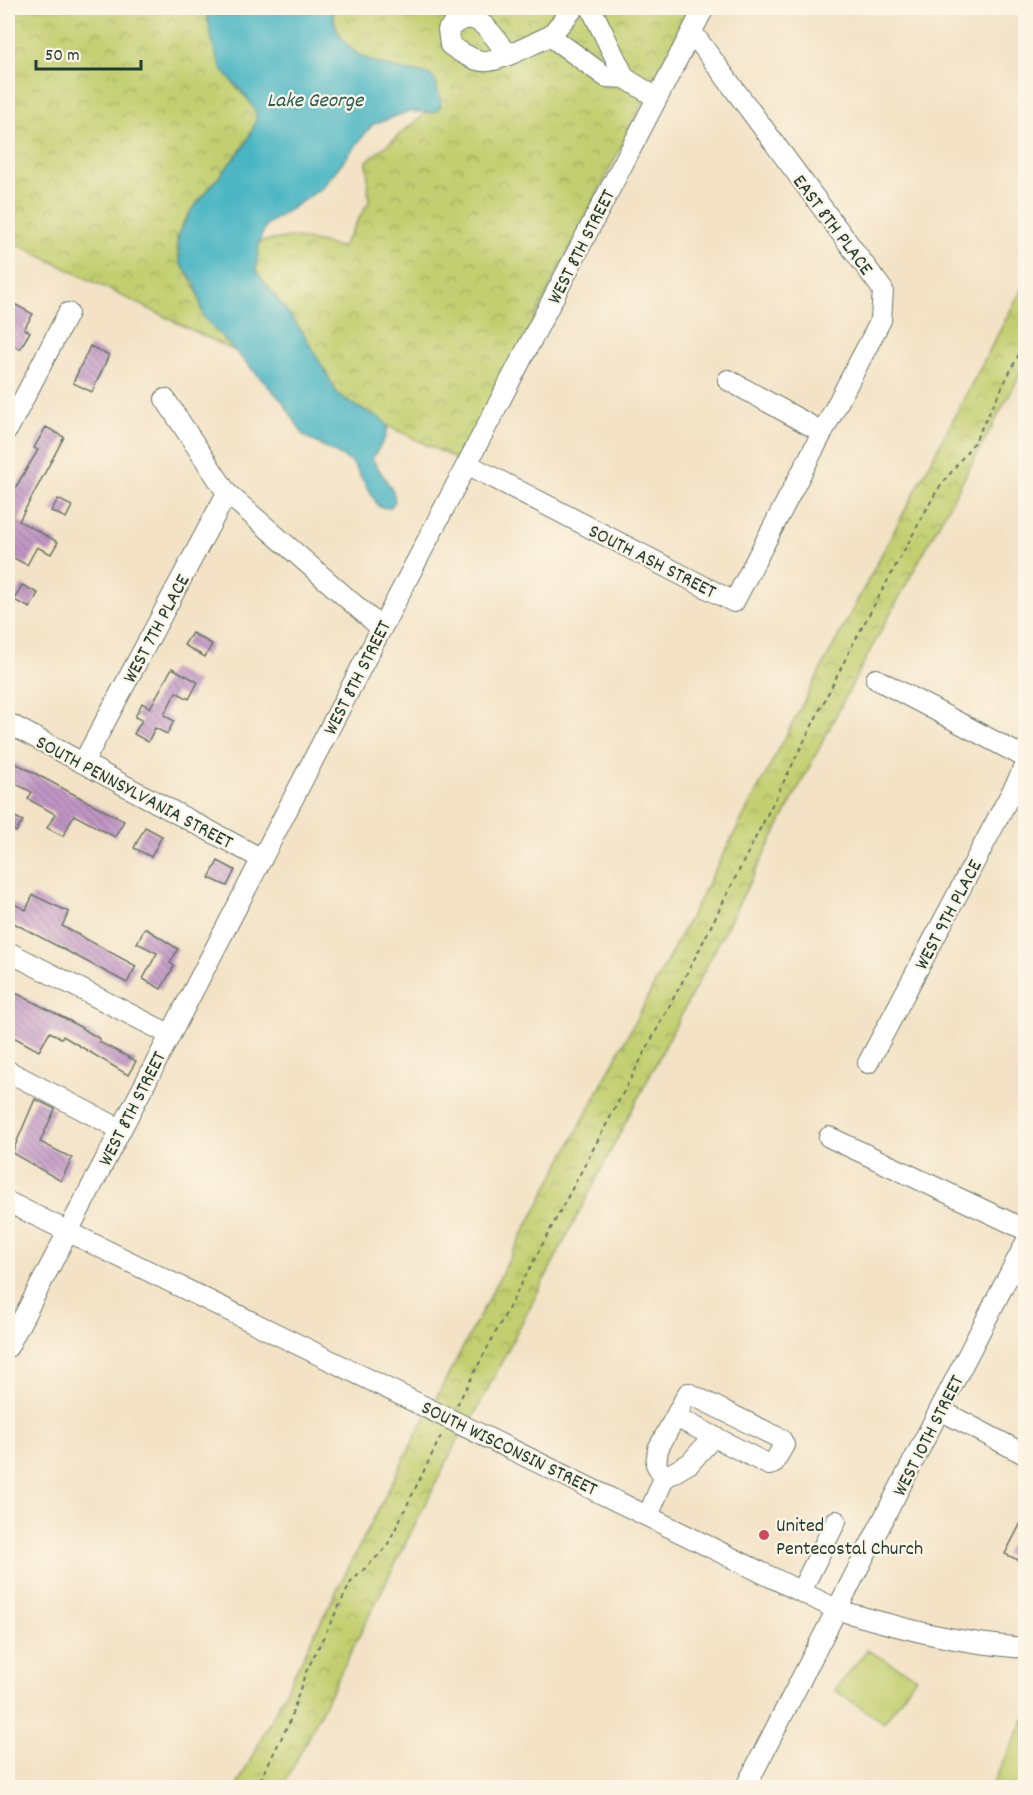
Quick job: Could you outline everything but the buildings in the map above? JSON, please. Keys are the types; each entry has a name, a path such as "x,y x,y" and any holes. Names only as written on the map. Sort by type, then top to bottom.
{"street":[{"path":"507,54 550,36 574,8"},
{"path":"591,8 625,78"},
{"name":"WEST 8TH STREET","path":"8,1347 704,8"},
{"name":"EAST 8TH PLACE","path":"692,32 883,290 881,320 822,432"},
{"path":"550,36 606,77 625,78 657,98"},
{"path":"8,429 68,313"},
{"path":"728,380 822,432"},
{"path":"165,399 227,493 381,628"},
{"name":"SOUTH ASH STREET","path":"467,464 734,602 822,432"},
{"name":"WEST 7TH PLACE","path":"83,763 227,493"},
{"path":"876,679 1026,758"},
{"name":"SOUTH PENNSYLVANIA STREET","path":"8,723 262,859"},
{"name":"WEST 9TH PLACE","path":"868,1064 1026,765"},
{"path":"8,952 169,1034"},
{"path":"8,1071 120,1130"},
{"path":"829,1137 1026,1230"},
{"name":"SOUTH WISCONSIN STREET","path":"8,1202 67,1233 451,1417 838,1610 927,1636 980,1645 1026,1648"},
{"name":"WEST 10TH STREET","path":"750,1786 1026,1242"},
{"path":"663,1478 656,1464 658,1449 688,1393 781,1439 783,1445 773,1464 769,1465 676,1417"},
{"path":"940,1410 1026,1455"},
{"path":"648,1516 663,1478 690,1463 713,1437"},
{"path":"801,1592 836,1521"}],"path":[{"path":"256,1788 290,1723 305,1674 351,1582 386,1548 451,1417 697,954 853,644 936,492 975,441 1026,340"}],"green space":[{"path":"8,8 206,8 212,38 219,57 234,84 255,109 255,125 237,155 184,221 178,235 178,255 196,290 201,311 329,378 303,333 256,271 259,242 292,237 342,247 369,202 367,161 426,113 435,112 430,75 381,64 366,59 354,51 343,40 336,26 332,8 691,8 462,462 8,240"},
{"path":"1025,283 1025,366 858,673 470,1423 432,1406"},
{"path":"427,1414 462,1431 283,1787 236,1788"},
{"path":"867,1650 916,1677 884,1723 835,1690"},
{"path":"1025,1718 1025,1787 991,1787"}],"water":[{"name":"Lake George","path":"206,8 332,8 336,26 343,40 354,51 366,59 381,64 430,75 436,82 441,106 435,112 407,112 372,125 322,188 266,225 259,242 256,271 303,333 338,394 357,407 382,419 388,427 385,438 372,459 393,491 395,501 390,508 379,507 352,462 304,436 283,402 204,318 195,282 180,263 178,236 191,211 245,145 256,121 256,112 247,97 222,70 213,46"}],"place":[{"name":"United Pentecostal Church","path":"764,1535"}]}
